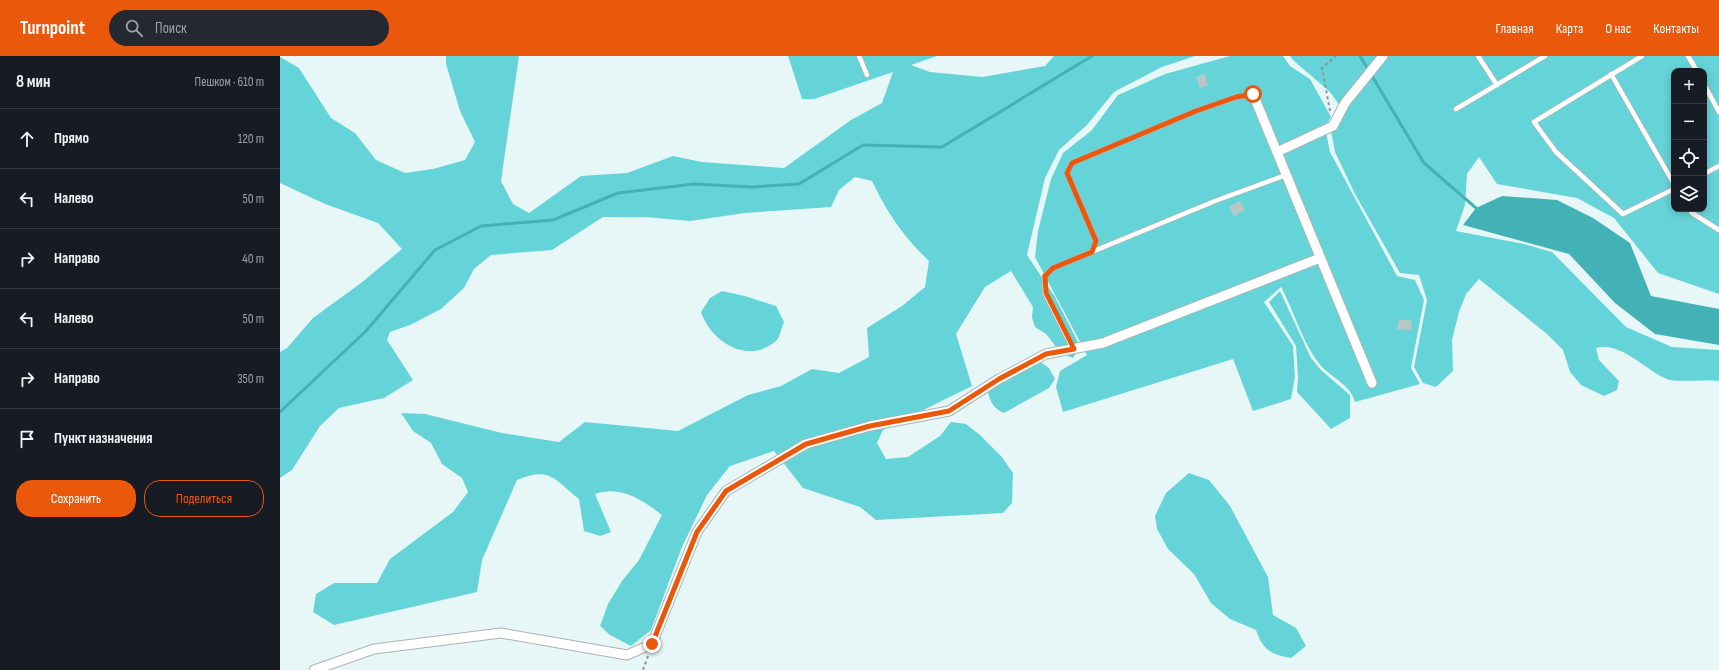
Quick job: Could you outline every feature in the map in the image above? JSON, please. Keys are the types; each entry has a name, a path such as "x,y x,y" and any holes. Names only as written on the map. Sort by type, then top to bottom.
{"street":[{"path":"1277,152 1333,126 1345,103 1382,57"},
{"path":"1253,94 1372,383"},
{"path":"314,670 374,649 501,633 627,655 652,644 697,532 726,491 806,444 870,426 949,411 999,379 1046,354 1104,343 1320,258"}],"lane":[{"path":"860,56 867,75"},
{"path":"1478,56 1497,85"},
{"path":"1456,109 1545,56"},
{"path":"1642,56 1534,122 1556,152 1623,214 1671,190"},
{"path":"1688,56 1695,68"},
{"path":"1611,74 1671,179"},
{"path":"1707,90 1719,112"},
{"path":"1092,252 1096,241 1067,173 1072,163 1196,111 1236,97 1253,94"},
{"path":"1707,172 1719,166"},
{"path":"1074,349 1046,293 1045,276 1053,268 1215,201 1286,175"},
{"path":"1692,212 1719,230"}],"path":[{"path":"1333,126 1322,68 1336,56"}],"shaded area":[{"path":"446,56 519,56 501,181 513,204 529,213 581,176 627,173 673,156 702,162 784,168 851,120 882,103 893,72 814,99 802,99 788,56 937,56 911,65 930,72 982,77 1045,66 1054,56 1195,56 1162,67 1114,92 1087,125 1059,150 1045,178 1027,255 1055,297 1080,346 1073,358 1061,353 1046,334 1035,327 1032,318 1033,307 1011,271 985,287 956,334 972,386 883,430 877,443 886,459 908,457 940,436 951,422 966,424 980,435 1001,456 1013,473 1012,503 1003,513 876,520 860,507 803,488 774,451 730,466 707,495 682,547 651,630 631,646 610,635 600,626 608,604 622,581 639,560 662,515 639,499 622,493 614,491 595,494 611,532 600,536 584,531 579,499 551,477 537,474 517,480 482,560 477,592 334,625 313,612 316,594 334,583 377,583 390,559 453,512 468,492 462,478 442,464 431,443 413,431 401,413 425,414 502,433 559,442 585,422 678,431 748,395 781,386 812,369 839,373 869,357 867,328 902,306 925,287 929,261 911,243 897,224 872,181 855,177 839,190 831,207 745,213 690,221 645,217 603,217 552,250 491,255 474,269 464,288 441,309 410,325 390,332 387,340 413,380 384,398 339,408 320,426 292,470 280,478 280,352 287,348 313,318 361,283 402,249 378,223 325,204 280,183 280,57 299,68 331,118 355,133 376,160 405,173 433,169 465,160 475,142 460,111 446,64"},
{"path":"1230,56 1283,56 1290,66 1310,79 1331,117 1325,127 1330,152 1397,276 1415,280 1424,300 1411,368 1420,384 1355,402 1353,396 1346,387 1322,367 1316,359 1281,287 1264,302 1293,346 1295,377 1291,399 1253,411 1233,359 1063,412 1056,387 1060,371 1087,355 1035,257 1038,231 1051,179 1063,153 1092,130 1118,95 1165,74"},
{"path":"1290,56 1719,56 1719,294 1658,273 1614,218 1577,198 1497,184 1479,157 1467,174 1465,205 1456,231 1524,244 1552,252 1626,327 1672,347 1719,350 1719,381 1684,381 1667,379 1624,352 1605,347 1596,348 1599,360 1619,381 1617,390 1604,396 1581,385 1570,372 1563,350 1547,334 1479,279 1466,294 1459,312 1452,340 1453,371 1436,387 1423,383 1414,367 1427,300 1419,275 1400,273 1355,194 1335,152 1330,126 1343,110 1330,92"},
{"path":"1502,196 1557,200 1593,218 1630,243 1651,296 1719,309 1719,345 1655,334 1615,303 1569,254 1463,225 1476,208"},
{"path":"722,291 745,296 776,306 784,322 777,340 766,347 755,351 743,350 732,347 713,333 701,312 710,298"},
{"path":"1280,291 1311,358 1321,370 1350,395 1350,418 1331,429 1297,392 1298,377 1296,346 1269,302"},
{"path":"1039,361 1049,368 1055,379 1049,388 1004,413 995,408 988,393 993,386"},
{"path":"1189,473 1209,480 1230,506 1268,577 1273,615 1296,628 1306,646 1291,658 1278,655 1268,650 1261,642 1256,630 1230,619 1211,603 1194,574 1168,549 1157,529 1155,516 1166,493"}],"building":[{"path":"1205,74 1208,85 1200,88 1196,77"},
{"path":"1240,201 1245,210 1234,216 1229,207"},
{"path":"1399,319 1412,321 1411,331 1397,329"}],"waterway":[{"path":"280,412 366,331 435,250 481,226 553,220 618,193 694,184 752,187 799,184 863,145 942,147 1092,56"},
{"path":"1360,56 1424,163 1476,208"}],"route":[{"path":"652,644 697,532 726,491 806,444 870,426 949,411 999,379 1046,354 1074,349 1046,293 1045,276 1053,268 1092,252 1096,241 1067,173 1072,163 1196,111 1236,97 1253,94"}]}
